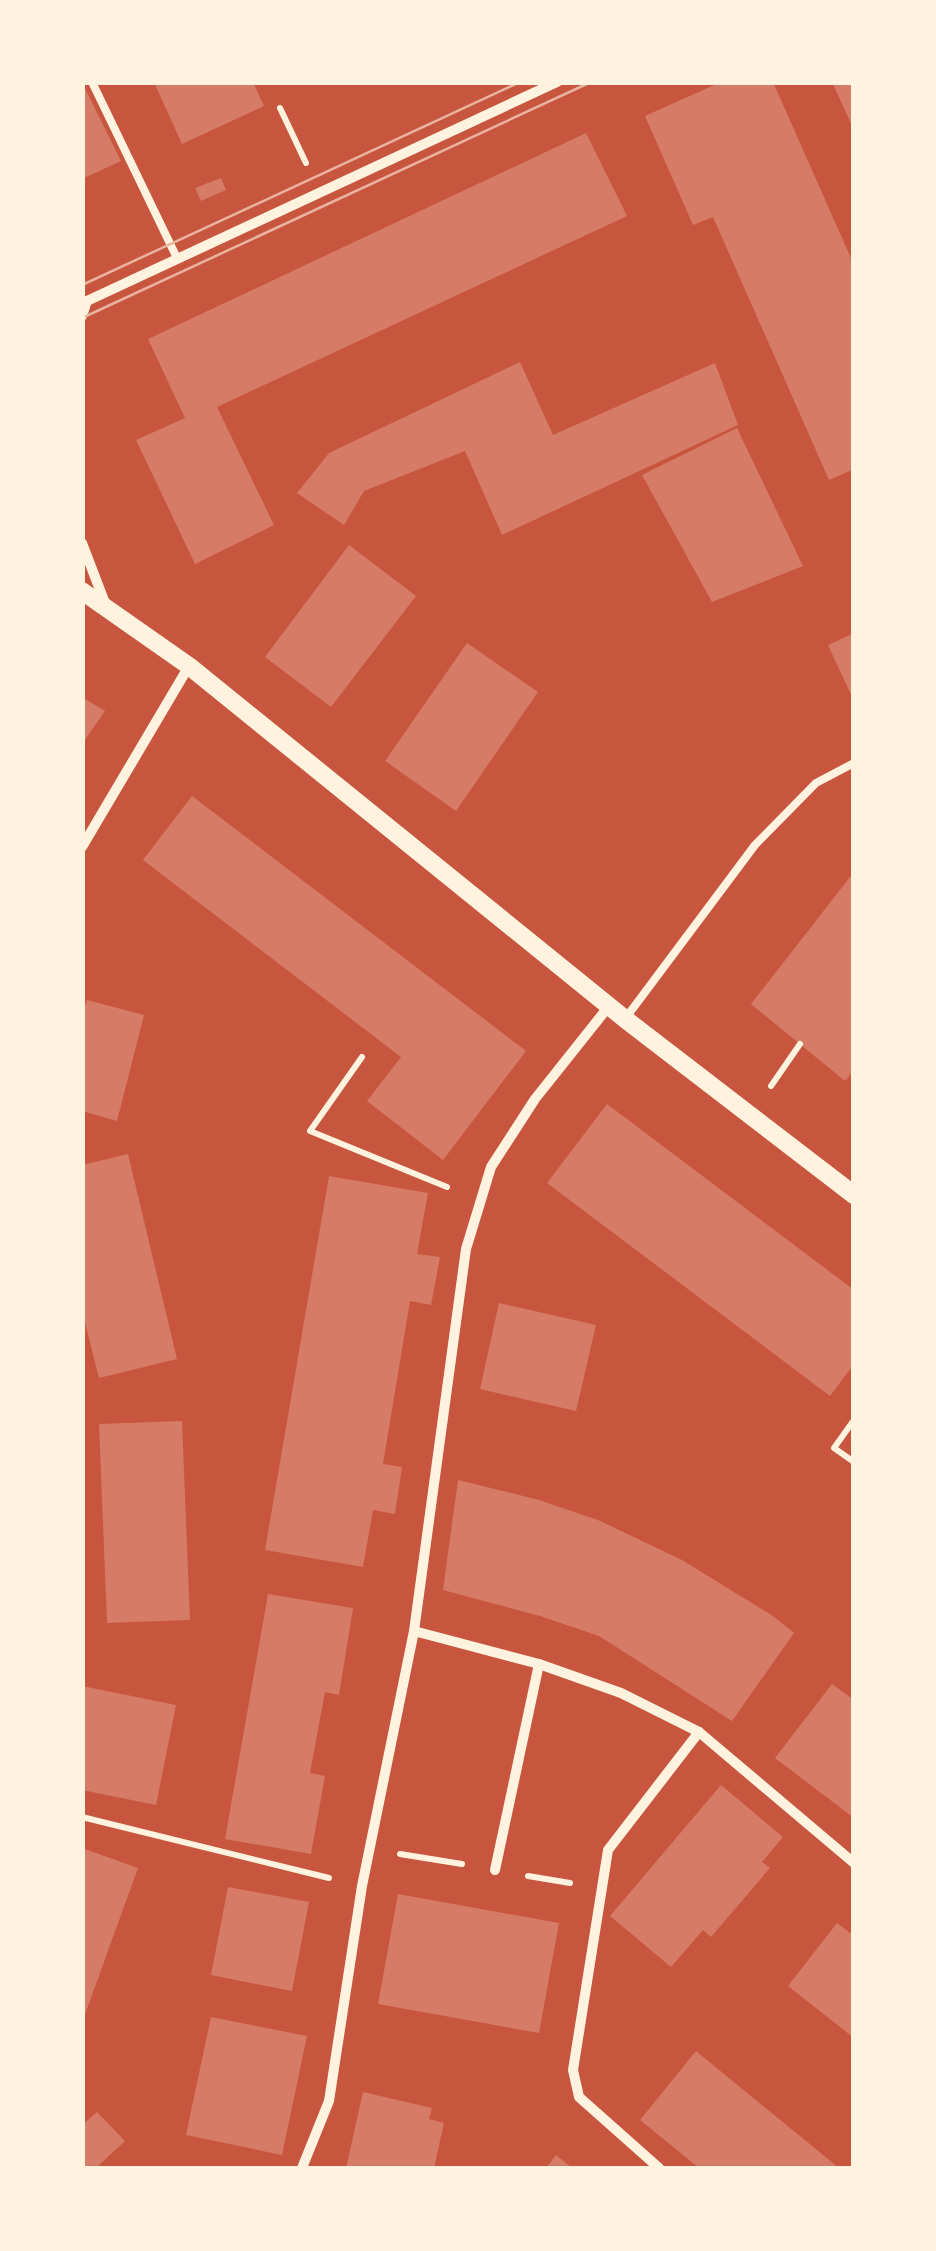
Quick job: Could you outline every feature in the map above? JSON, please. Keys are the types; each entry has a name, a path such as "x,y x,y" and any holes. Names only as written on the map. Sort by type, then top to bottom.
{"street":[{"path":"82,316 84,301 557,82"},
{"path":"82,543 107,608"},
{"path":"82,591 188,666 625,1019 854,1195"},
{"path":"82,846 188,666"},
{"path":"302,2168 330,2102 362,1886 414,1631 466,1249 491,1167 535,1099 609,1006"},
{"path":"414,1631 539,1664 621,1693 699,1732 854,1864"},
{"path":"496,1870 539,1664"},
{"path":"658,2168 579,2097 574,2070 608,1850 699,1732"}],"lane":[{"path":"92,82 177,258"},
{"path":"625,1019 755,845 816,783 854,763"}],"path":[{"path":"280,108 320,191"},
{"path":"766,1092 800,1044"},
{"path":"362,1058 310,1130 481,1200"},
{"path":"854,1420 834,1448 854,1462"},
{"path":"82,1817 362,1886"}],"building":[{"path":"82,82 121,161 82,179"},
{"path":"154,82 253,82 264,106 182,144"},
{"path":"721,82 773,82 854,265 854,469 829,480 713,217 693,225 645,116"},
{"path":"832,82 854,82 854,130"},
{"path":"586,133 627,216 217,407 274,525 195,564 136,440 185,418 148,339"},
{"path":"221,178 226,190 201,201 195,188"},
{"path":"520,362 553,435 715,363 738,425 502,535 465,451 364,491 344,525 297,493 329,453"},
{"path":"737,428 803,566 712,602 642,475"},
{"path":"349,545 416,596 331,707 265,657"},
{"path":"854,633 854,701 828,645"},
{"path":"467,643 538,692 456,811 385,761"},
{"path":"82,697 105,711 82,744"},
{"path":"192,796 526,1051 443,1160 367,1101 401,1057 143,860"},
{"path":"850,877 854,880 854,1070 845,1081 751,1004"},
{"path":"87,1000 144,1015 117,1121 82,1111 82,1016"},
{"path":"607,1104 854,1290 854,1364 830,1396 547,1183"},
{"path":"128,1154 177,1359 99,1378 82,1311 82,1165"},
{"path":"329,1176 428,1193 417,1254 440,1257 431,1305 410,1301 383,1464 402,1467 395,1514 373,1510 363,1567 265,1550"},
{"path":"499,1303 596,1325 576,1411 480,1389"},
{"path":"182,1421 190,1620 107,1623 99,1424"},
{"path":"458,1480 539,1500 598,1520 682,1560 794,1633 732,1721 599,1636 443,1590"},
{"path":"268,1594 353,1608 339,1695 325,1692 310,1773 325,1776 311,1854 225,1839"},
{"path":"832,1684 854,1700 854,1818 775,1758"},
{"path":"82,1686 176,1705 156,1805 82,1790"},
{"path":"721,1785 783,1837 762,1862 770,1868 711,1937 703,1930 671,1967 610,1916"},
{"path":"82,1848 138,1868 83,2020 82,2020"},
{"path":"228,1887 309,1902 292,1991 211,1975"},
{"path":"398,1894 559,1923 539,2033 378,2004"},
{"path":"837,1923 854,1936 854,2038 788,1986"},
{"path":"211,2017 307,2036 282,2155 186,2135"},
{"path":"696,2051 839,2168 699,2168 640,2120"},
{"path":"363,2092 432,2108 429,2119 444,2123 434,2168 346,2168"},
{"path":"97,2112 125,2141 96,2168 82,2168 82,2125"},
{"path":"556,2155 572,2168 546,2168"}],"tram line":[{"path":"82,285 520,82"},
{"path":"82,318 591,82"}]}
